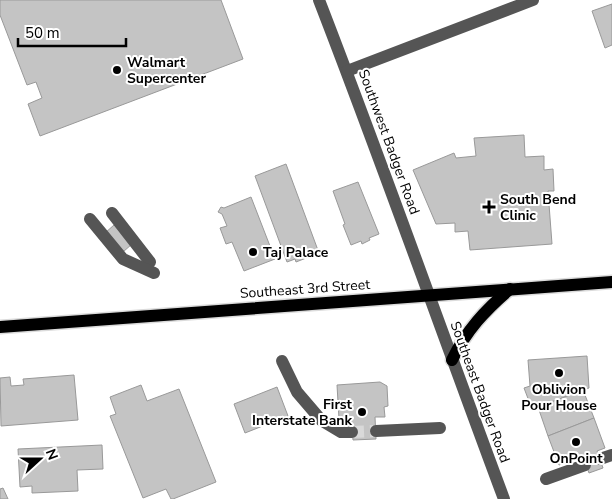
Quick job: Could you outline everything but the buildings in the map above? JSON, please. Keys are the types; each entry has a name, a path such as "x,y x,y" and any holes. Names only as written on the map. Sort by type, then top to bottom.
{"main road":[{"name":"Southeast 3rd Street","path":"0,327 612,282"},
{"path":"452,360 476,322 510,290"}],"street":[{"name":"Southwest Badger Road","path":"319,0 429,295"},
{"path":"346,71 533,0"},
{"path":"90,219 123,260 152,267 112,213"},
{"name":"Southeast Badger Road","path":"429,295 504,499"},
{"path":"282,361 297,392 321,420 341,432 352,432"},
{"path":"376,431 440,428"},
{"path":"546,479 585,465"}],"tunnel":[{"path":"352,432 376,431"}],"place":[{"name":"Walmart Supercenter","path":"117,70"},
{"name":"South Bend Clinic","path":"489,207"},
{"name":"Taj Palace","path":"253,252"},
{"name":"Oblivion Pour House","path":"559,373"},
{"name":"First Interstate Bank","path":"362,412"},
{"name":"OnPoint","path":"576,442"}]}
